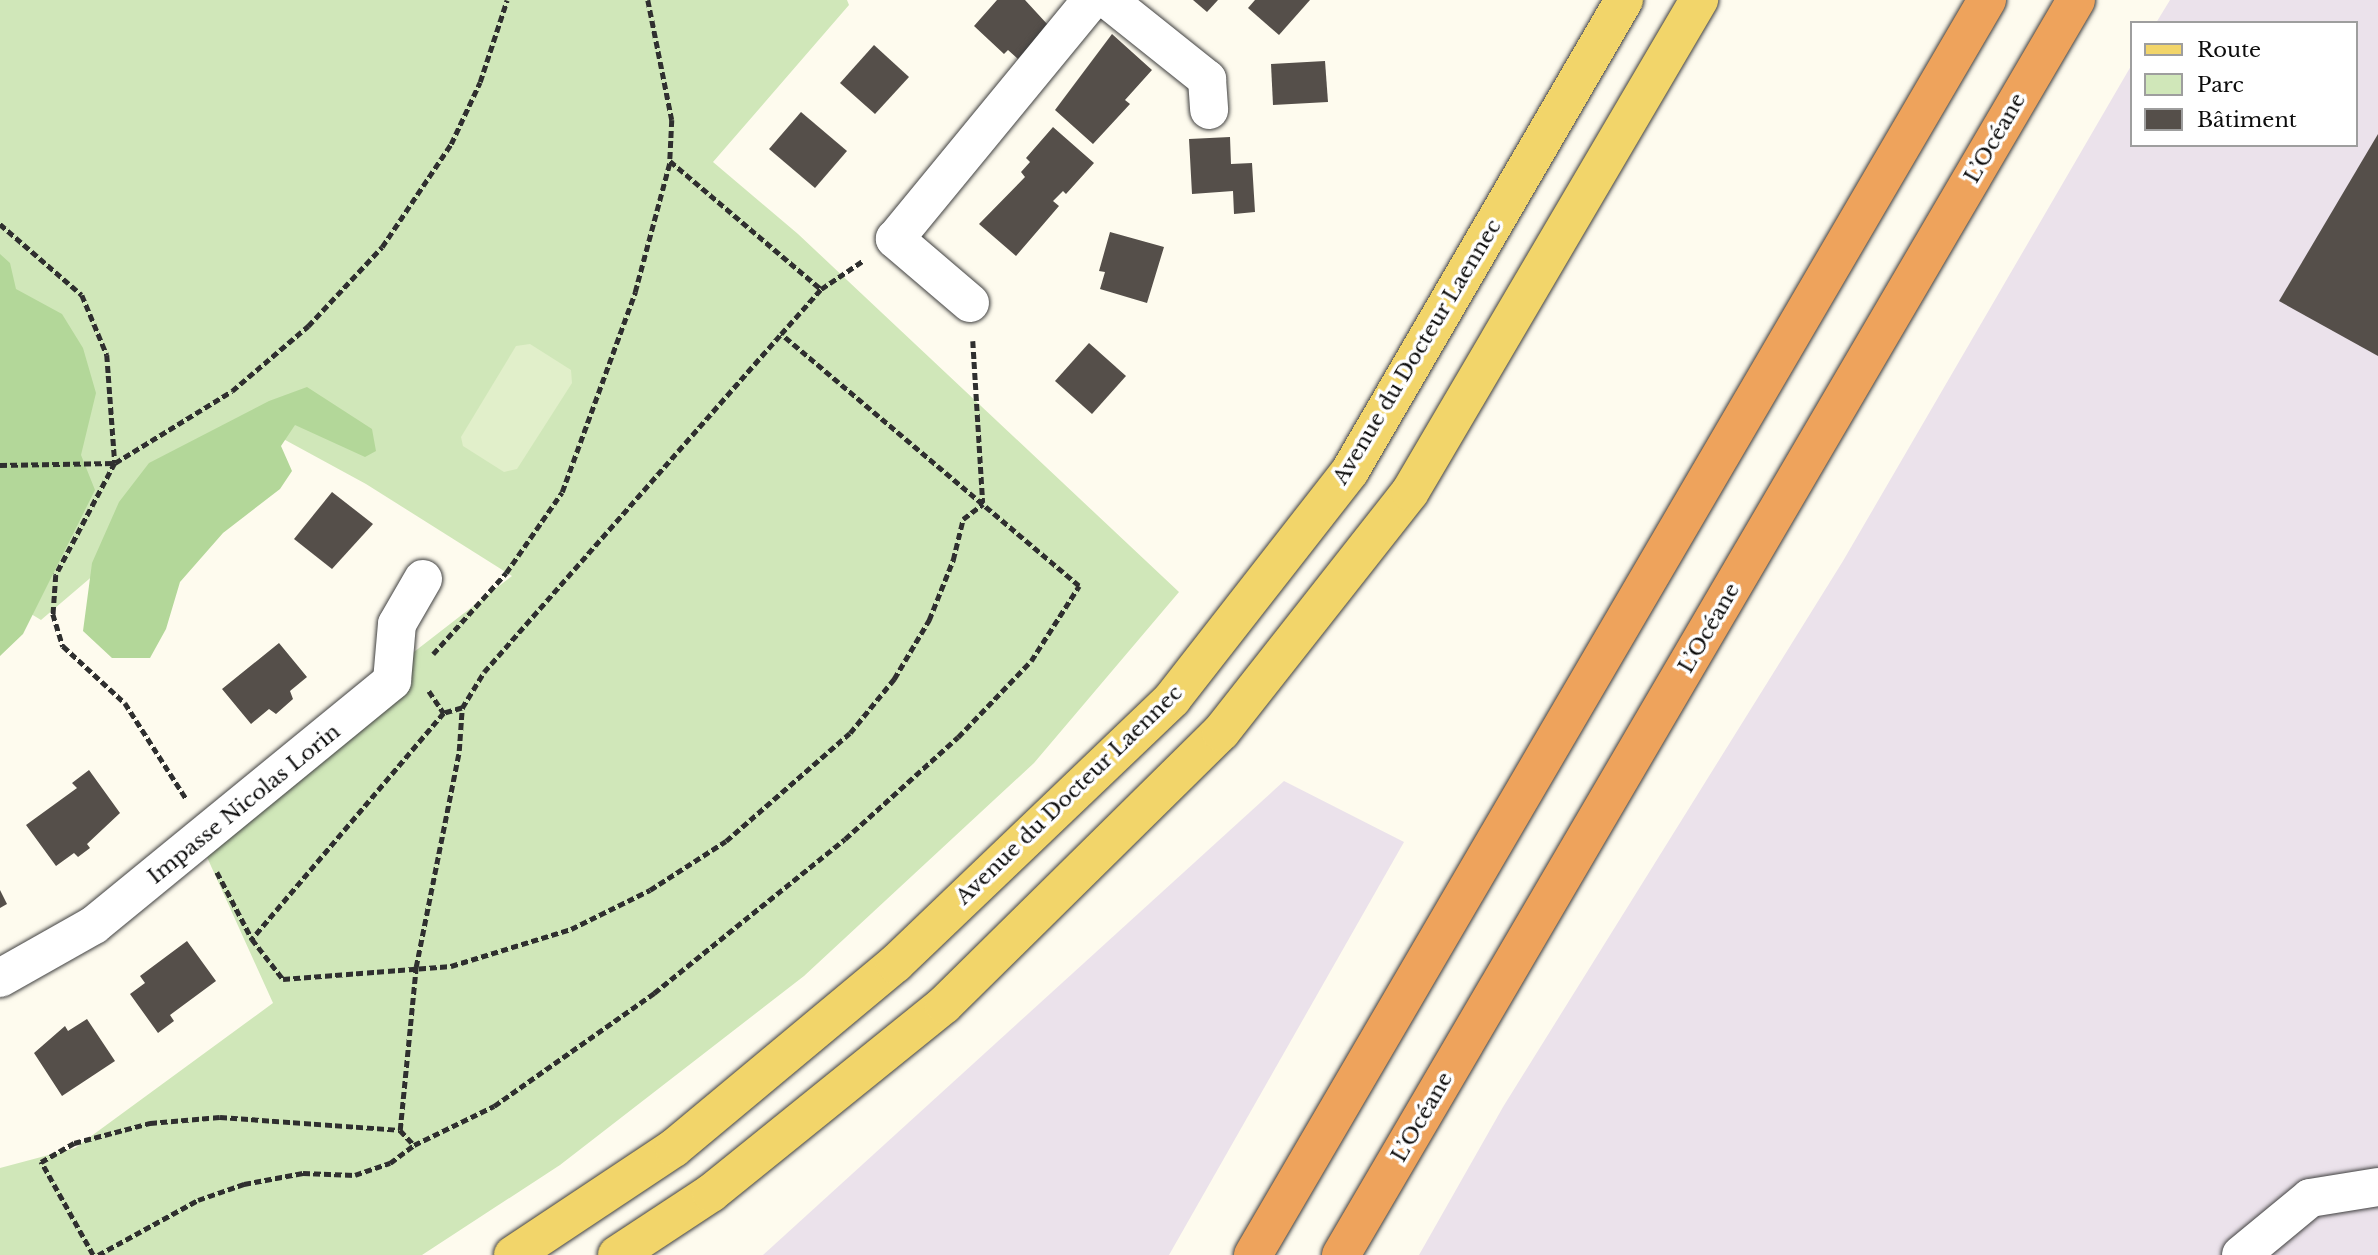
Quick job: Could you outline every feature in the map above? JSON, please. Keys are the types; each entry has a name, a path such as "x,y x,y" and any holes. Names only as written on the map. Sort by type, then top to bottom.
{"highway":[{"path":"1253,1255 1987,0"},
{"name":"L’Océane","path":"1341,1255 2076,0"}],"main road":[{"name":"Avenue du Docteur Laennec","path":"513,1255 674,1148 895,964 1172,699 1350,471 1624,0"},
{"path":"617,1255 711,1193 944,1005 1222,732 1409,492 1699,0"}],"street":[{"path":"970,303 895,239 1091,0"},
{"path":"1108,0 1207,79 1209,110"},
{"name":"Impasse Nicolas Lorin","path":"0,978 94,925 392,681 397,624 423,579"},
{"path":"2241,1255 2310,1198 2378,1187"}],"path":[{"path":"0,466 115,463 232,391 308,326 383,247 451,144 480,82 506,0"},
{"path":"429,664 454,626 506,573 562,492 635,292 670,160 672,120 648,0"},
{"path":"670,160 821,289"},
{"path":"0,224 82,295 107,355 115,463 55,575"},
{"path":"400,1130 416,967 459,751 462,708 484,672 821,289 895,239"},
{"path":"970,303 983,504"},
{"path":"98,1255 198,1200 244,1184 303,1173 355,1175 390,1163 414,1145 494,1106 654,993 845,839 958,737 1031,661 1079,586 780,334"},
{"path":"416,967 451,966 496,956 571,929 650,890 726,841 850,733 894,679 929,620 953,560 963,519 983,504"},
{"path":"424,683 444,713"},
{"path":"252,939 444,713 462,708"},
{"path":"93,1255 41,1162 74,1143 150,1123 220,1117 400,1130 414,1145"}],"shaded area":[{"path":"2170,0 2378,0 2378,1255 1419,1255 1503,1107 1843,561 2130,68 2130,147 2357,147 2357,21 2157,21"},
{"path":"1284,781 1404,842 1169,1255 763,1255"}],"green space":[{"path":"0,0 847,0 849,5 713,162 798,234 1179,592 1034,763 804,976 560,1165 422,1255 0,1255 0,1168 75,1148 273,1003 192,824 512,576 366,484 265,429 41,620 0,595"},
{"path":"0,254 10,263 16,289 62,314 83,348 96,393 81,455 95,490 23,634 0,656"},
{"path":"530,344 571,370 572,383 517,469 504,472 463,446 461,437 516,346"},
{"path":"307,387 372,429 376,451 365,457 295,425 281,446 292,471 280,489 223,533 180,582 166,629 150,658 112,658 83,631 92,563 119,502 149,463 269,401"}],"building":[{"path":"997,0 1025,0 1048,25 1018,59 1008,50 1004,54 974,26"},
{"path":"1193,0 1218,0 1207,12"},
{"path":"1255,0 1310,0 1279,35 1248,8"},
{"path":"1112,34 1152,70 1125,100 1130,104 1093,144 1055,110"},
{"path":"874,45 909,77 875,114 840,83"},
{"path":"1325,61 1328,102 1273,105 1271,64"},
{"path":"801,112 847,151 815,188 769,149"},
{"path":"1053,127 1094,163 1066,194 1063,191 1053,201 1059,206 1016,256 979,224 1025,177 1021,172 1030,162 1026,158"},
{"path":"2378,134 2378,356 2279,301"},
{"path":"1230,137 1231,164 1252,163 1255,212 1234,214 1233,191 1192,194 1189,139"},
{"path":"1110,232 1164,247 1147,303 1100,289 1105,272 1099,271"},
{"path":"1089,343 1126,376 1092,414 1055,381"},
{"path":"332,492 373,524 332,569 294,539"},
{"path":"279,643 307,677 290,691 293,699 276,714 269,709 251,724 222,689"},
{"path":"89,770 120,813 87,844 90,848 78,857 74,853 56,866 26,825 77,788 72,783"},
{"path":"0,890 7,904 0,908"},
{"path":"187,941 216,981 170,1015 174,1021 158,1033 130,994 145,983 140,976"},
{"path":"87,1019 115,1061 62,1096 34,1053 65,1026 68,1031"}]}
